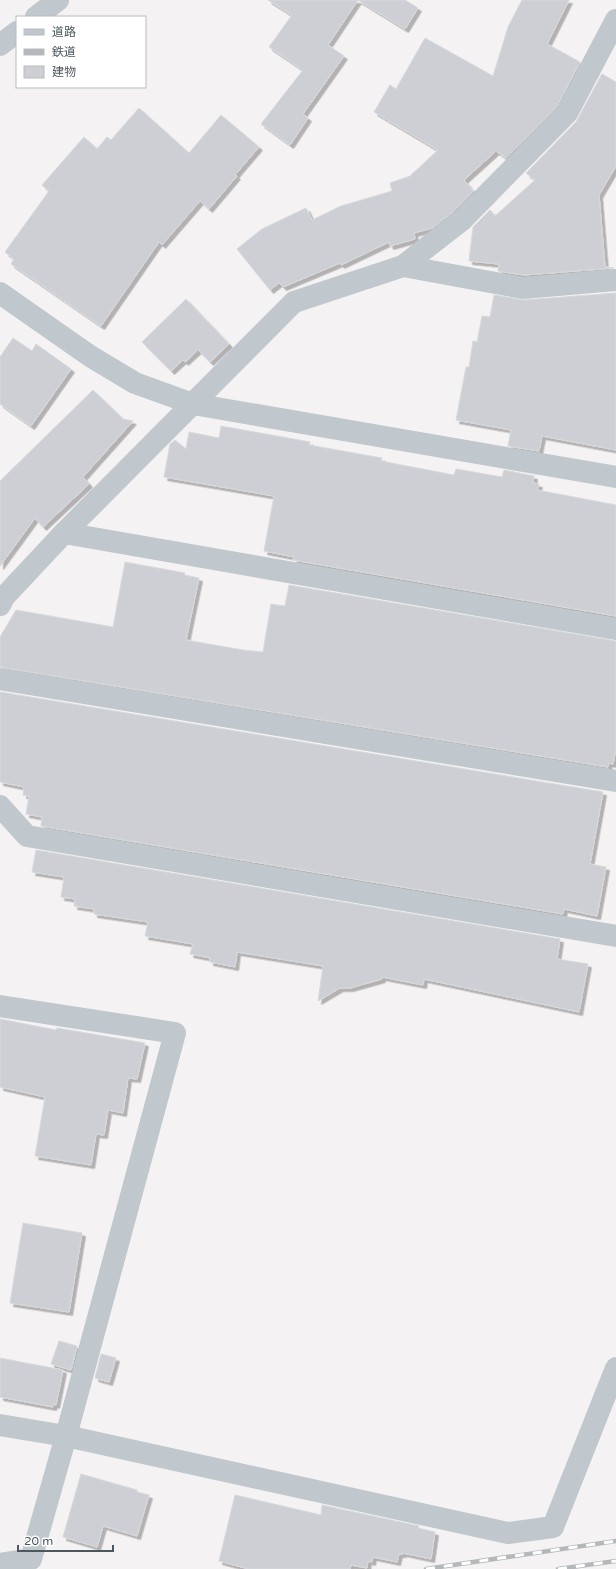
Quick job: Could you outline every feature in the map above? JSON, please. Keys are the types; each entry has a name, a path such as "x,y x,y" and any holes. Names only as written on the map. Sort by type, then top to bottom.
{"street":[{"path":"37,16 58,0"},
{"path":"0,605 4,597 64,533 294,302 404,266 462,220 567,113 616,20"},
{"path":"0,45 16,33"},
{"path":"404,266 523,288 616,280"},
{"path":"0,293 90,356 135,383 193,404 616,477"},
{"path":"64,533 616,630"},
{"path":"0,678 616,781"},
{"path":"0,806 27,836 616,936"},
{"path":"0,1006 175,1033 66,1436 31,1559 0,1564"},
{"path":"0,1425 66,1436 508,1533 553,1527 616,1368"}],"building":[{"path":"268,0 358,0 328,45 344,56 303,114 308,118 290,145 261,124 303,70 269,47 292,15"},
{"path":"358,0 405,0 418,8 405,29"},
{"path":"522,0 569,0 547,44 580,62 557,106 506,158 496,151 464,180 473,191 454,211 432,228 414,233 415,239 390,246 389,242 341,265 340,263 283,287 279,283 270,290 237,249 262,229 306,208 312,220 341,206 392,191 390,183 410,176 438,150 374,112 390,85 396,89 425,38 493,76 508,27"},
{"path":"602,74 616,82 616,166 599,195 605,267 614,268 524,275 498,271 499,264 469,261 473,227 490,210 495,216 535,180 526,173 576,122"},
{"path":"139,108 189,153 221,115 259,147 209,209 200,201 162,245 159,242 101,326 11,264 14,259 5,252 49,191 42,185 84,137 97,149 107,137 111,140"},
{"path":"616,293 616,450 542,436 539,451 508,446 511,430 456,420 466,367 469,367 473,341 477,342 482,316 490,317 494,295 524,300"},
{"path":"186,299 229,344 210,362 198,350 185,362 183,360 171,371 142,342"},
{"path":"13,338 32,351 36,344 71,369 31,426 0,404 0,357"},
{"path":"93,390 123,419 133,421 83,477 89,484 43,527 35,518 0,566 0,481"},
{"path":"221,426 310,442 309,445 382,458 381,461 454,475 456,469 502,477 504,470 534,476 533,483 539,484 537,490 616,505 616,616 293,560 294,557 264,551 274,496 164,477 170,444 175,440 186,449 189,432 219,438"},
{"path":"125,562 185,573 184,575 199,578 186,640 243,650 263,652 271,604 285,606 289,585 616,641 616,748 613,764 609,763 608,767 0,667 0,637 16,610 113,627"},
{"path":"0,692 603,792 590,864 606,867 597,916 564,909 563,914 41,826 42,817 26,814 29,796 23,795 24,787 0,782"},
{"path":"36,850 560,939 557,959 588,964 579,1012 424,979 423,985 382,977 382,979 350,988 340,988 318,1001 323,966 237,952 235,967 210,962 210,958 190,954 193,944 145,936 148,922 94,914 94,909 74,906 75,899 61,897 64,877 32,872"},
{"path":"0,1019 56,1030 57,1028 145,1043 137,1079 128,1078 123,1113 108,1110 104,1135 96,1134 91,1165 35,1156 45,1097 0,1087"},
{"path":"23,1223 82,1233 69,1312 10,1303"},
{"path":"59,1341 77,1346 71,1370 51,1364"},
{"path":"101,1354 116,1358 109,1382 95,1378"},
{"path":"0,1358 63,1370 56,1405 54,1404 53,1407 0,1397"},
{"path":"81,1474 137,1490 137,1492 149,1495 137,1536 103,1526 97,1547 63,1537"},
{"path":"235,1495 321,1515 322,1505 419,1526 418,1528 435,1532 431,1559 403,1553 399,1554 397,1562 373,1557 372,1562 368,1561 367,1568 351,1565 350,1569 249,1569 219,1561"}],"railway":[{"path":"426,1569 616,1541"},
{"path":"558,1569 616,1561"}]}
